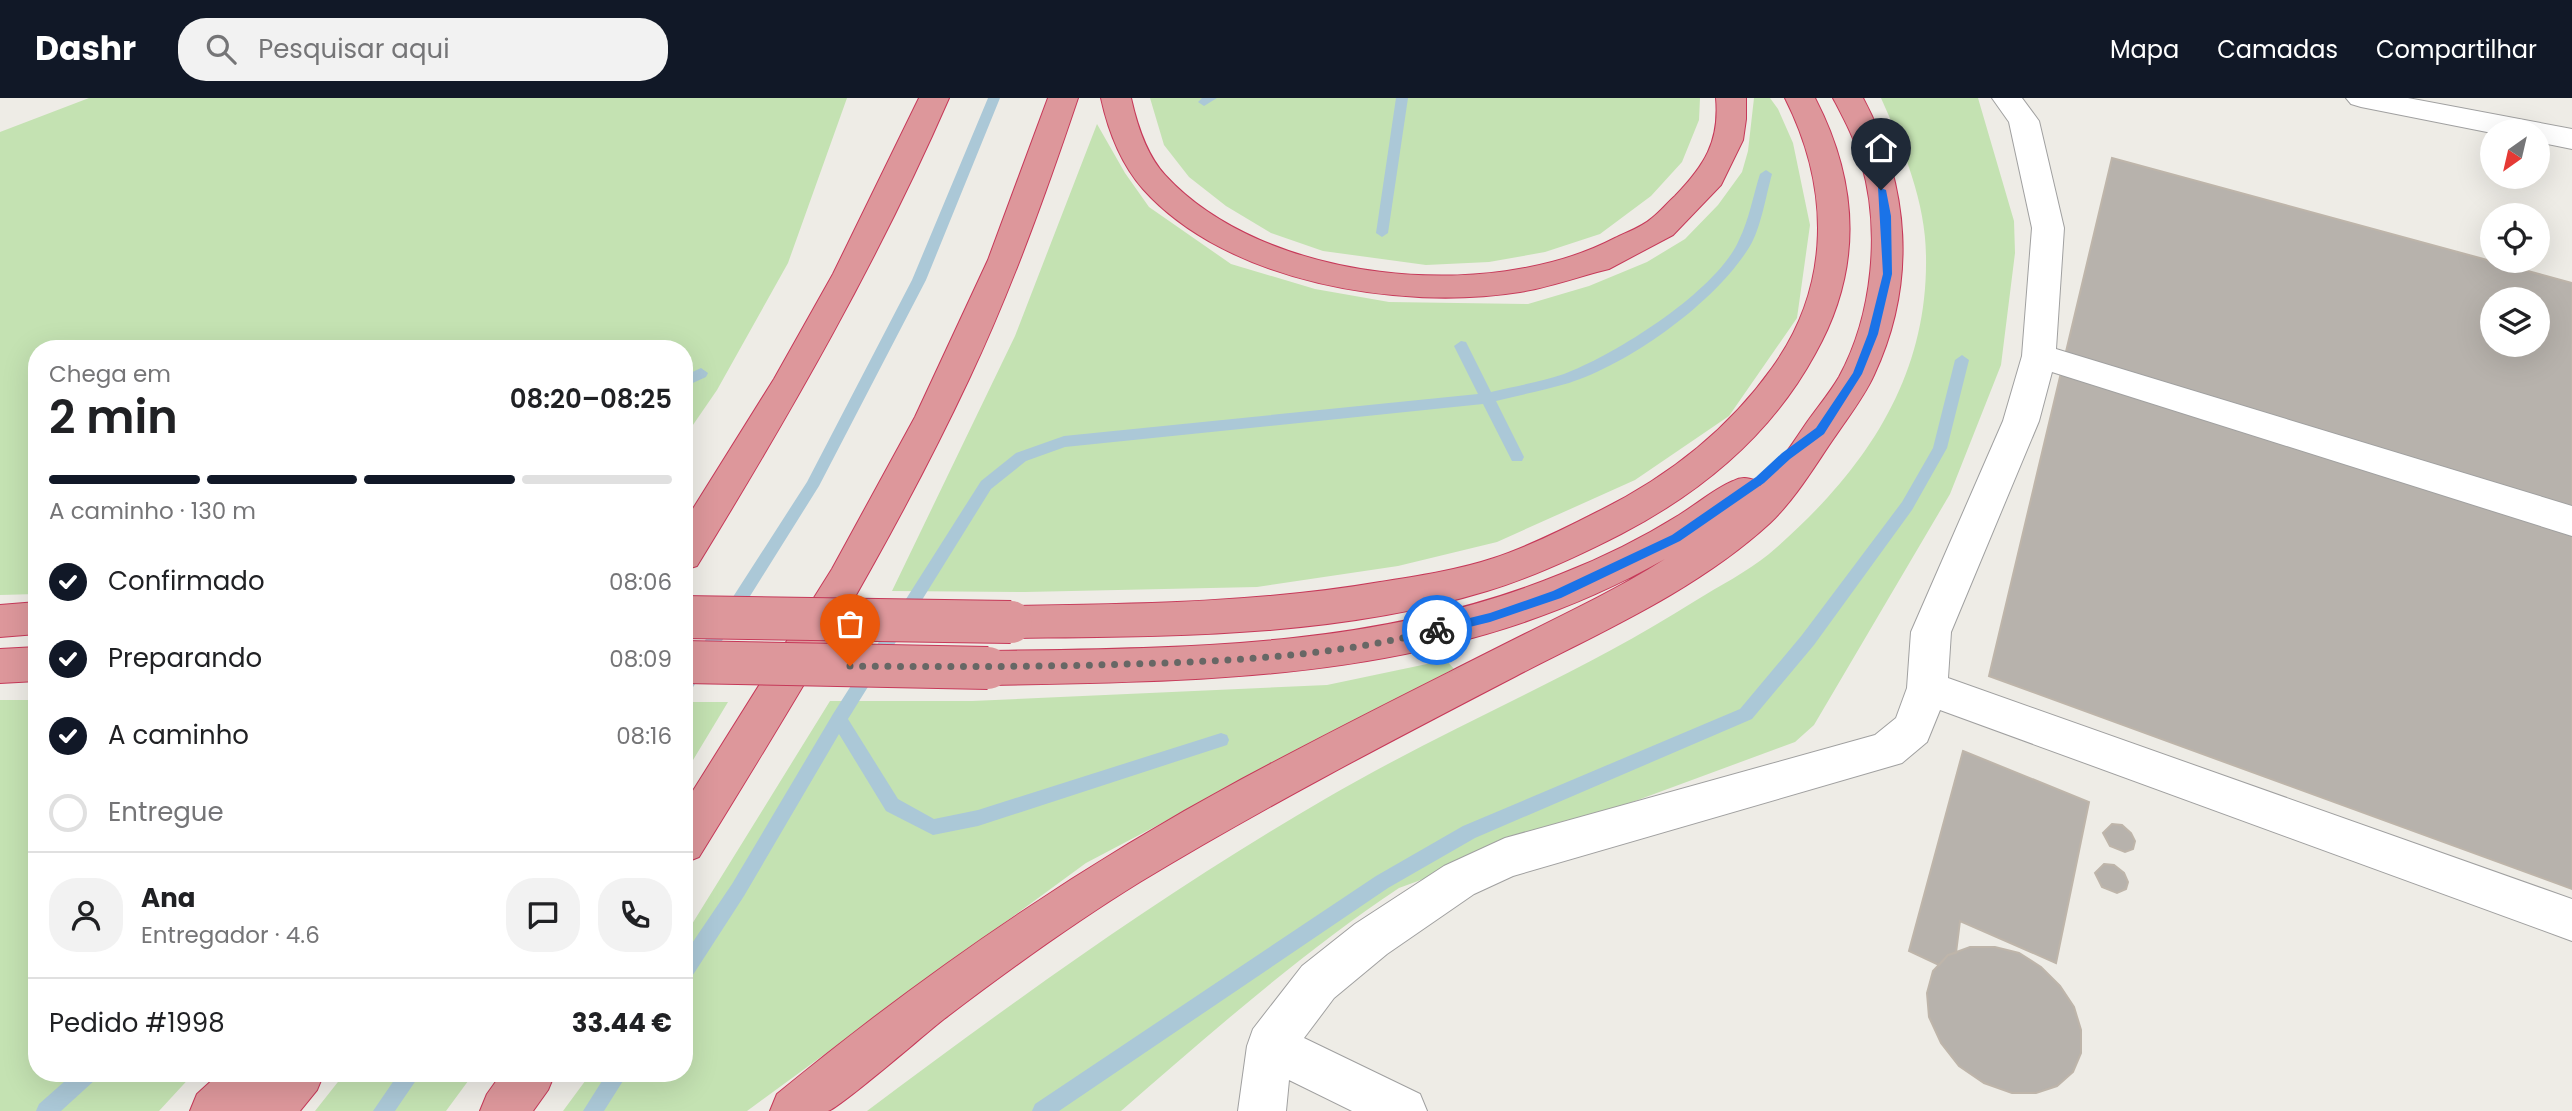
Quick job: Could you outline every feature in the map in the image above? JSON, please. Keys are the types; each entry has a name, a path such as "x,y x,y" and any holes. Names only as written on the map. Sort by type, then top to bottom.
{"highway":[{"path":"693,540 803,363 860,258 934,98"},
{"path":"693,827 854,563 933,417 992,289 1037,177 1063,98"},
{"path":"1116,98 1130,145 1149,175 1176,203 1221,235 1274,258 1337,277 1407,286 1446,287 1490,285 1556,274 1629,247 1660,229 1685,209 1716,169 1731,126 1731,98"},
{"path":"693,617 1011,622 1194,619 1351,604 1436,588 1499,572 1560,547 1623,517 1684,481 1733,440 1769,400 1800,354 1823,308 1834,254 1834,207 1824,155 1800,98"},
{"path":"794,1111 932,999 1041,922 1167,843 1271,784 1651,586 1751,518 1777,493 1800,465 1857,374 1873,334 1888,274 1886,216 1877,163 1855,110 1847,98"},
{"path":"693,663 988,668 1264,659 1413,636 1490,617 1557,595 1676,538 1760,480 1786,456 1820,431"},
{"path":"0,621 28,619"},
{"path":"0,666 28,664"},
{"path":"214,1111 245,1082"},
{"path":"270,1111 293,1082"},
{"path":"504,1111 525,1082"}],"lane":[{"path":"1262,1111 1270,1046 1318,982 1371,939 1459,880 1505,859 1886,750 1913,729 1927,688 1931,632 2021,421 2039,356 2048,228 2041,186 2024,121 2007,98"},
{"path":"2361,98 2480,121"},
{"path":"2550,135 2572,139"},
{"path":"2039,356 2572,521"},
{"path":"1927,688 2572,920"},
{"path":"1270,1046 1403,1111"}],"green space":[{"path":"89,98 847,98 788,263 717,390 693,425 693,340 28,340 28,594 0,595 0,132"},
{"path":"1150,98 1700,98 1699,120 1682,162 1651,196 1600,234 1545,252 1489,262 1426,265 1323,251 1271,233 1226,206 1189,177 1164,145"},
{"path":"1754,98 1770,98 1778,109 1793,143 1810,225 1797,318 1729,416 1635,480 1497,542 1398,566 1257,587 1025,592 892,591 1015,336 1097,124 1125,173 1149,207 1231,264 1315,289 1389,302 1528,304 1589,286 1647,262 1685,239 1718,205 1742,172 1748,151"},
{"path":"1881,98 1978,98 2014,221 2015,253 2001,365 1950,494 1814,725 1795,742 1399,888 1291,967 1121,1111 867,1111 1035,988 1207,871 1371,773 1650,628 1752,567 1802,524 1833,492 1883,423 1901,385 1915,345 1924,302 1925,237 1918,196"},
{"path":"1446,660 1454,669 1086,863 747,1111 563,1111 584,1082 693,1082 693,922 830,701 972,701 1327,685"},
{"path":"0,700 28,700 28,1082 186,1082 159,1111 0,1111"},
{"path":"693,702 728,702 693,760"},
{"path":"338,1082 467,1082 446,1111 315,1111"}],"building":[{"path":"2112,158 2480,258 2480,273 2535,273 2572,283 2572,889 1989,676"},
{"path":"1963,751 2089,802 2056,963 1960,921 1956,953 1948,955 1939,965 1909,951"},
{"path":"2112,824 2122,825 2131,833 2135,841 2133,849 2125,852 2110,846 2103,833"},
{"path":"2104,864 2114,865 2124,873 2128,882 2126,889 2117,893 2102,887 2095,873"},
{"path":"1970,947 1995,947 2019,953 2041,967 2060,986 2074,1007 2081,1030 2081,1053 2073,1072 2057,1086 2036,1093 2012,1093 1984,1083 1959,1066 1941,1043 1929,1017 1927,993 1933,971 1948,955"}],"waterway":[{"path":"693,673 812,486 919,280 994,98"},
{"path":"1204,102 1211,98"},
{"path":"1382,233 1402,98"},
{"path":"1487,398 1567,378 1622,352 1681,313 1719,277 1745,243 1766,174"},
{"path":"1461,346 1487,398"},
{"path":"1042,1111 1382,882 1469,832 1746,714 1808,640 1907,506 1940,448 1962,360"},
{"path":"693,377 701,373"},
{"path":"839,719 986,485 1021,457 1064,442 1487,398"},
{"path":"1487,398 1517,457"},
{"path":"693,958 738,890 839,719"},
{"path":"839,719 892,805 933,827 978,818 1221,740"},
{"path":"46,1111 78,1082"},
{"path":"383,1111 404,1082"},
{"path":"593,1111 612,1082"}],"way so far":[{"path":"850,666 988,668 1264,659 1329,651 1437,630"}],"route":[{"path":"1437,630 1490,617 1557,595 1676,538 1760,480 1786,456 1820,431 1857,374 1873,334 1888,274 1886,216 1881,190"}]}
